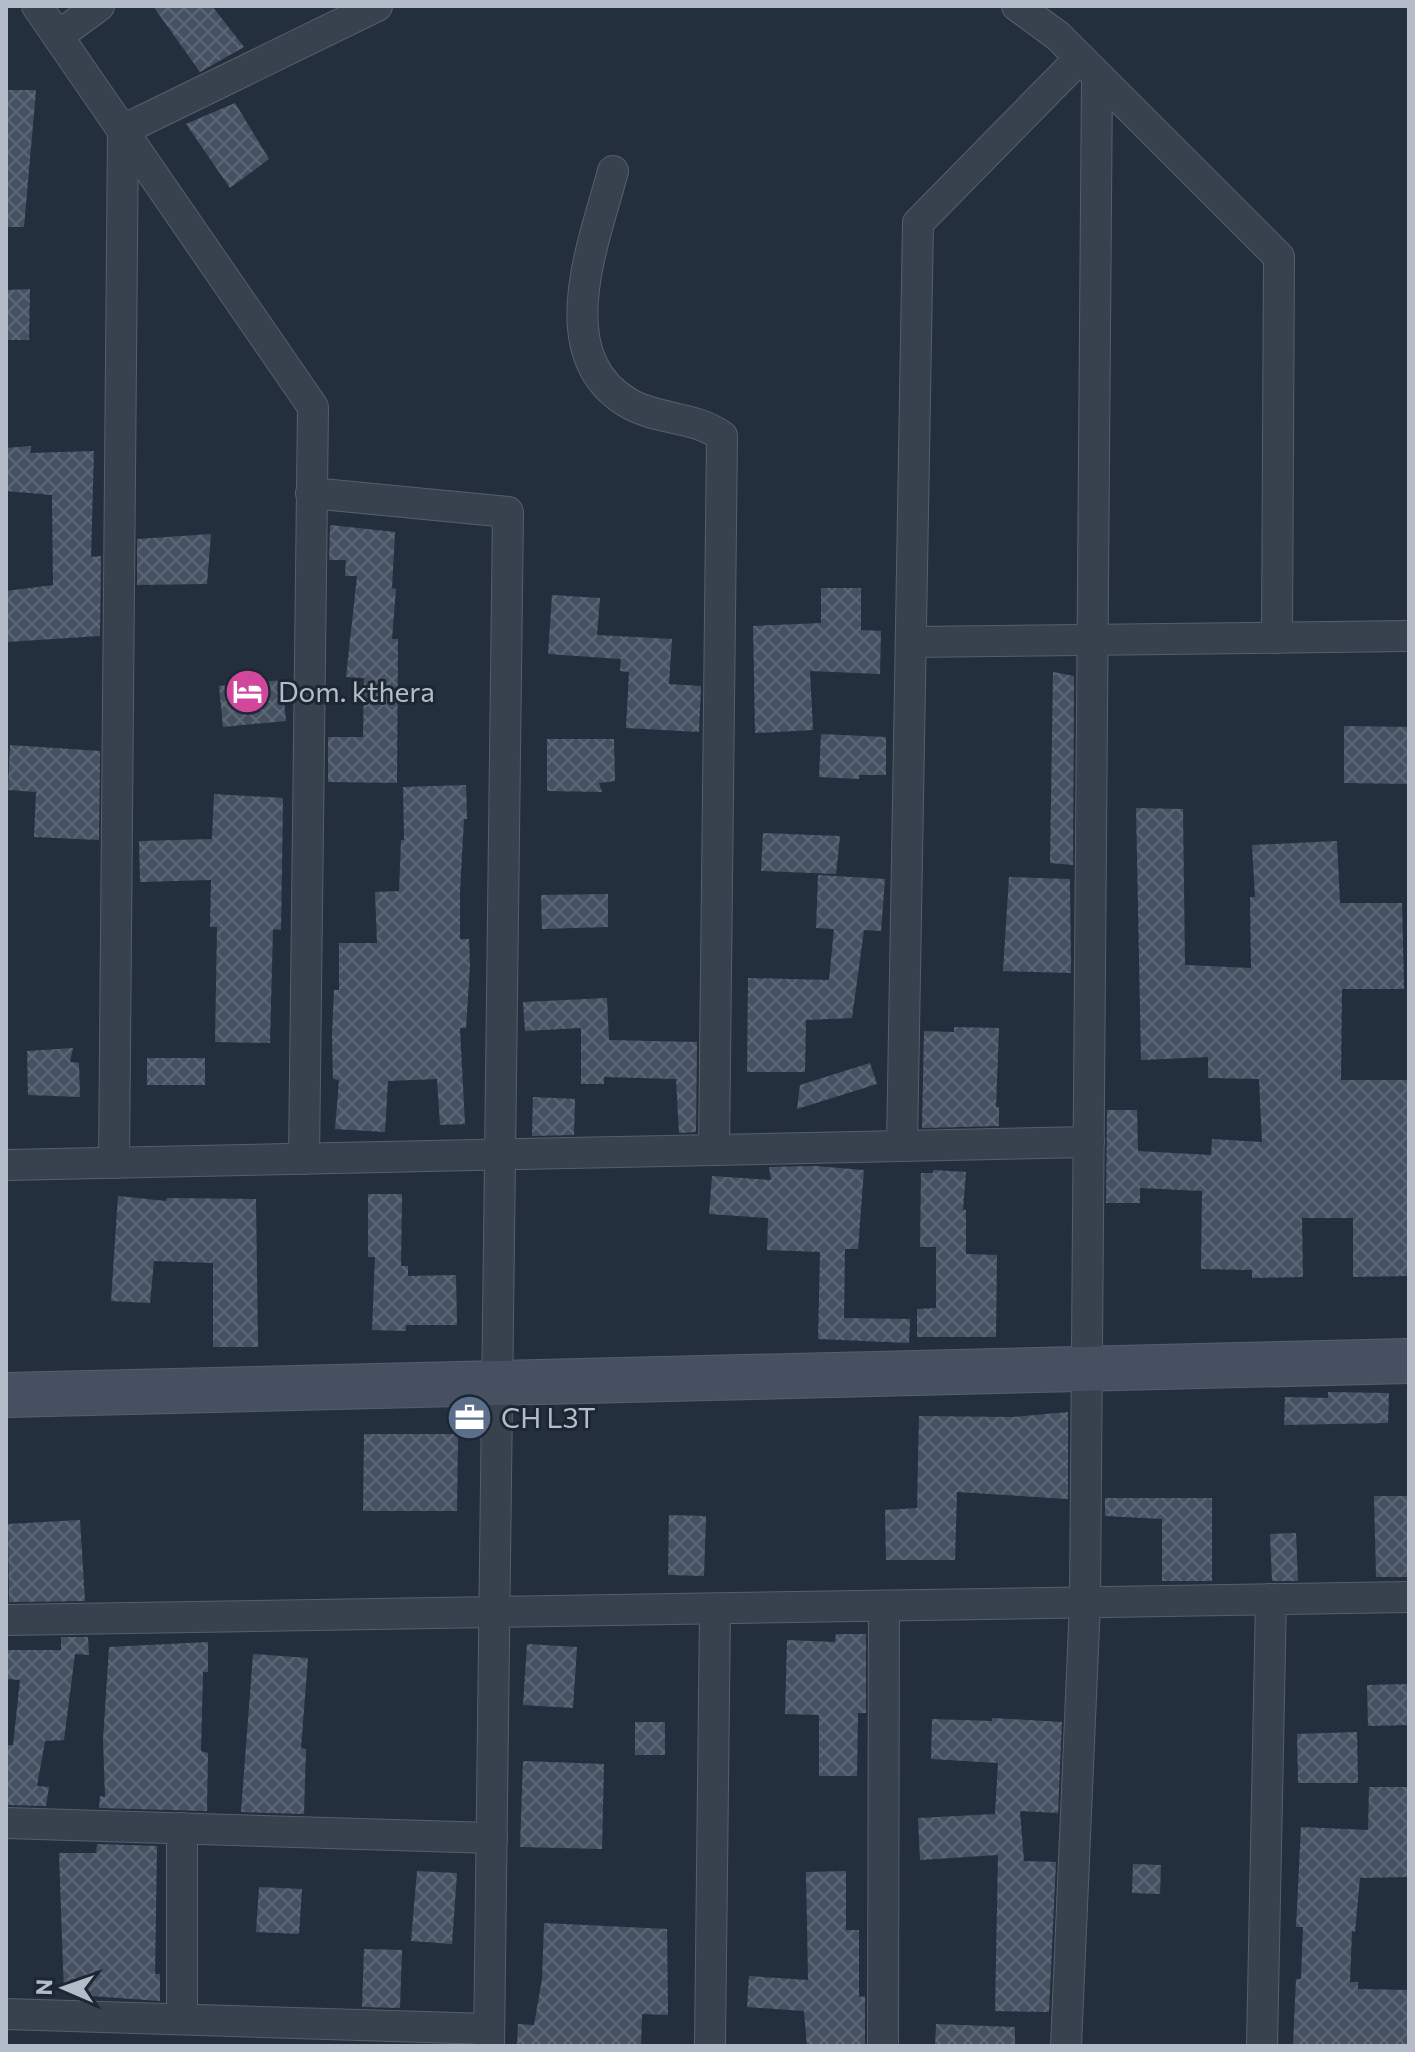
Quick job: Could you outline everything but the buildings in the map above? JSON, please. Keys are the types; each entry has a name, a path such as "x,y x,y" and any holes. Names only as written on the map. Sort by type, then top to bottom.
{"street":[{"path":"37,6 313,407 304,1159"},
{"path":"58,36 99,6"},
{"path":"123,130 377,6"},
{"path":"1017,6 1058,36 1279,257 1277,638"},
{"path":"1066,2046 1085,1603 1093,640 1088,67"},
{"path":"902,1146 918,223 1088,67"},
{"path":"114,1163 123,130"},
{"path":"613,171 582,291 581,327 590,357 609,389 632,405 707,425 722,436 714,1150"},
{"path":"6,2014 182,2019 291,2034 489,2038 508,512 311,493"},
{"path":"911,642 1409,636"},
{"path":"6,1165 1089,1142"},
{"path":"6,1395 1409,1361"},
{"path":"6,1620 1409,1597"},
{"path":"1262,2046 1271,1599"},
{"path":"883,2046 884,1606"},
{"path":"710,2046 715,1609"},
{"path":"6,1823 492,1838"},
{"path":"182,1828 182,2019"}],"place":[{"name":"Dom. kthera","path":"247,692"},
{"name":"CH L3T","path":"470,1418"}]}
